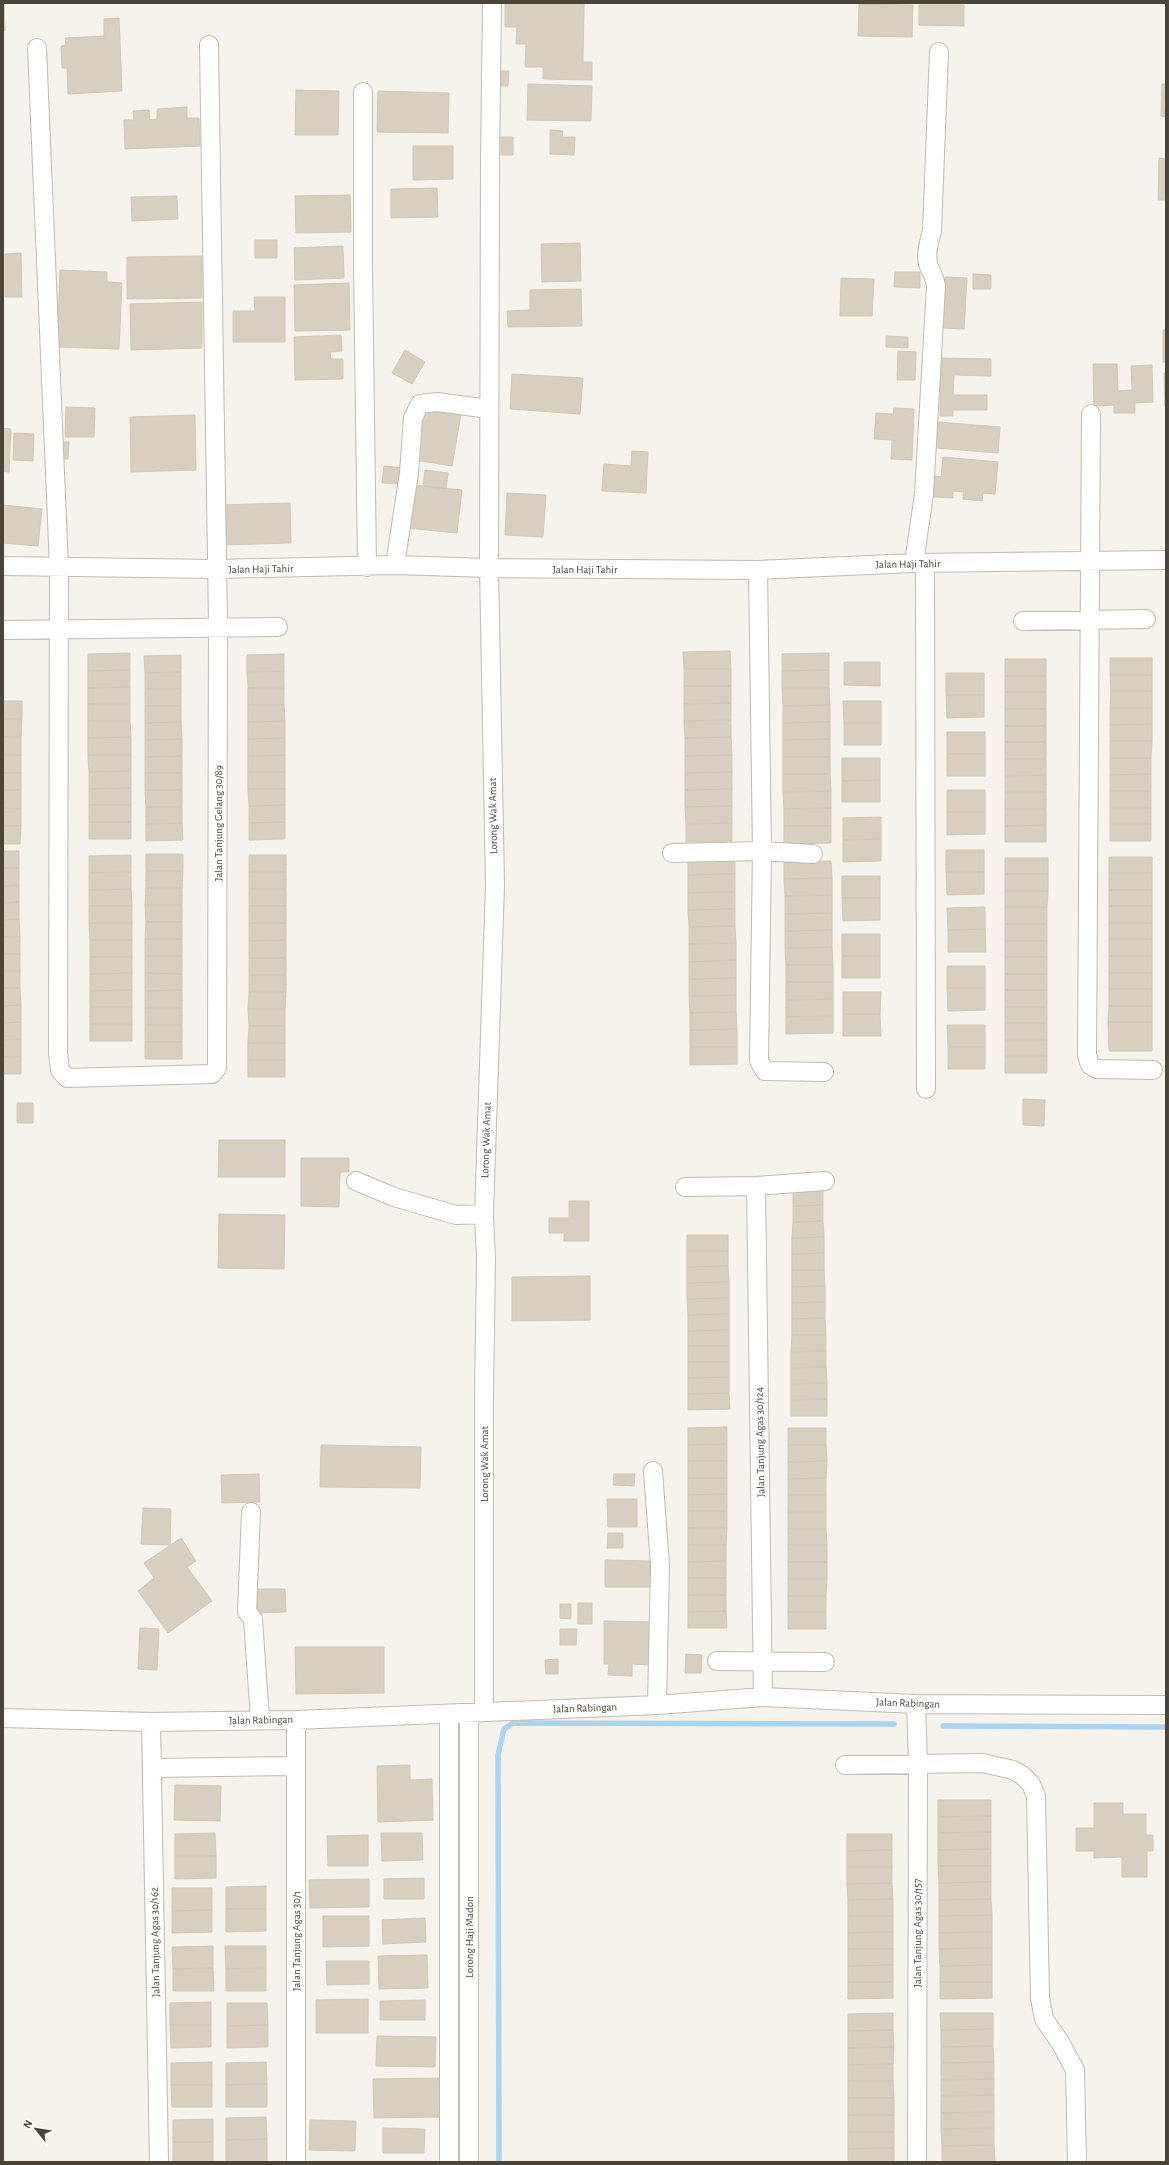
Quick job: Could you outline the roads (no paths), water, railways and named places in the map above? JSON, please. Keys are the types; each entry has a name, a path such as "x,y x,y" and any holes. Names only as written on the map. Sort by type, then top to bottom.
{"street":[{"name":"Lorong Wak Amat","path":"477,1713 486,1258 484,1214 495,884 489,568 492,3"},
{"name":"Jalan Tanjung Gelang 30/89","path":"59,630 57,842 58,1045 60,1070 67,1078 212,1074 217,1068 218,1060 218,628 209,45"},
{"path":"37,48 59,567 59,630"},
{"path":"926,1089 920,563 936,286 935,276 930,268 927,254 932,231 939,52"},
{"path":"363,92 363,264 367,567"},
{"path":"394,565 409,473 413,418 420,404 437,402 489,409"},
{"path":"1091,414 1087,1056 1090,1064 1097,1069 1153,1070"},
{"name":"Jalan Haji Tahir","path":"3,566 216,569 367,567 394,565 489,568 758,570 920,563 1166,560"},
{"path":"758,570 762,851 759,1061 765,1071 824,1072"},
{"path":"1023,621 1146,619"},
{"path":"3,630 278,627"},
{"path":"672,853 762,851 813,854"},
{"path":"356,1181 394,1197 456,1215 484,1214"},
{"path":"685,1187 756,1186 825,1181"},
{"name":"Jalan Tanjung Agas 30/124","path":"756,1186 763,1697"},
{"path":"653,1471 660,1565 657,1705"},
{"path":"251,1512 247,1612 253,1619 260,1719"},
{"path":"717,1661 825,1662"},
{"name":"Jalan Rabingan","path":"3,1718 151,1722 260,1719 296,1720 657,1705 763,1697 916,1704 1166,1705"},
{"name":"Jalan Tanjung Agas 30/157","path":"916,1704 918,1764 916,2162"},
{"name":"Lorong Haji Madon","path":"468,2162 477,1713"},
{"path":"449,1714 449,2162"},
{"name":"Jalan Tanjung Agas 30/1","path":"296,1720 296,2162"},
{"name":"Jalan Tanjung Agas 30/162","path":"151,1722 159,2162"},
{"path":"845,1765 983,1763 1013,1770 1022,1775 1031,1784 1036,1796 1040,1998 1044,2019 1060,2042 1075,2070 1077,2162"},
{"path":"152,1768 295,1766"}],"waterway":[{"path":"499,2162 498,1755 504,1729 513,1723 894,1724"},
{"path":"943,1726 1166,1727"}]}
